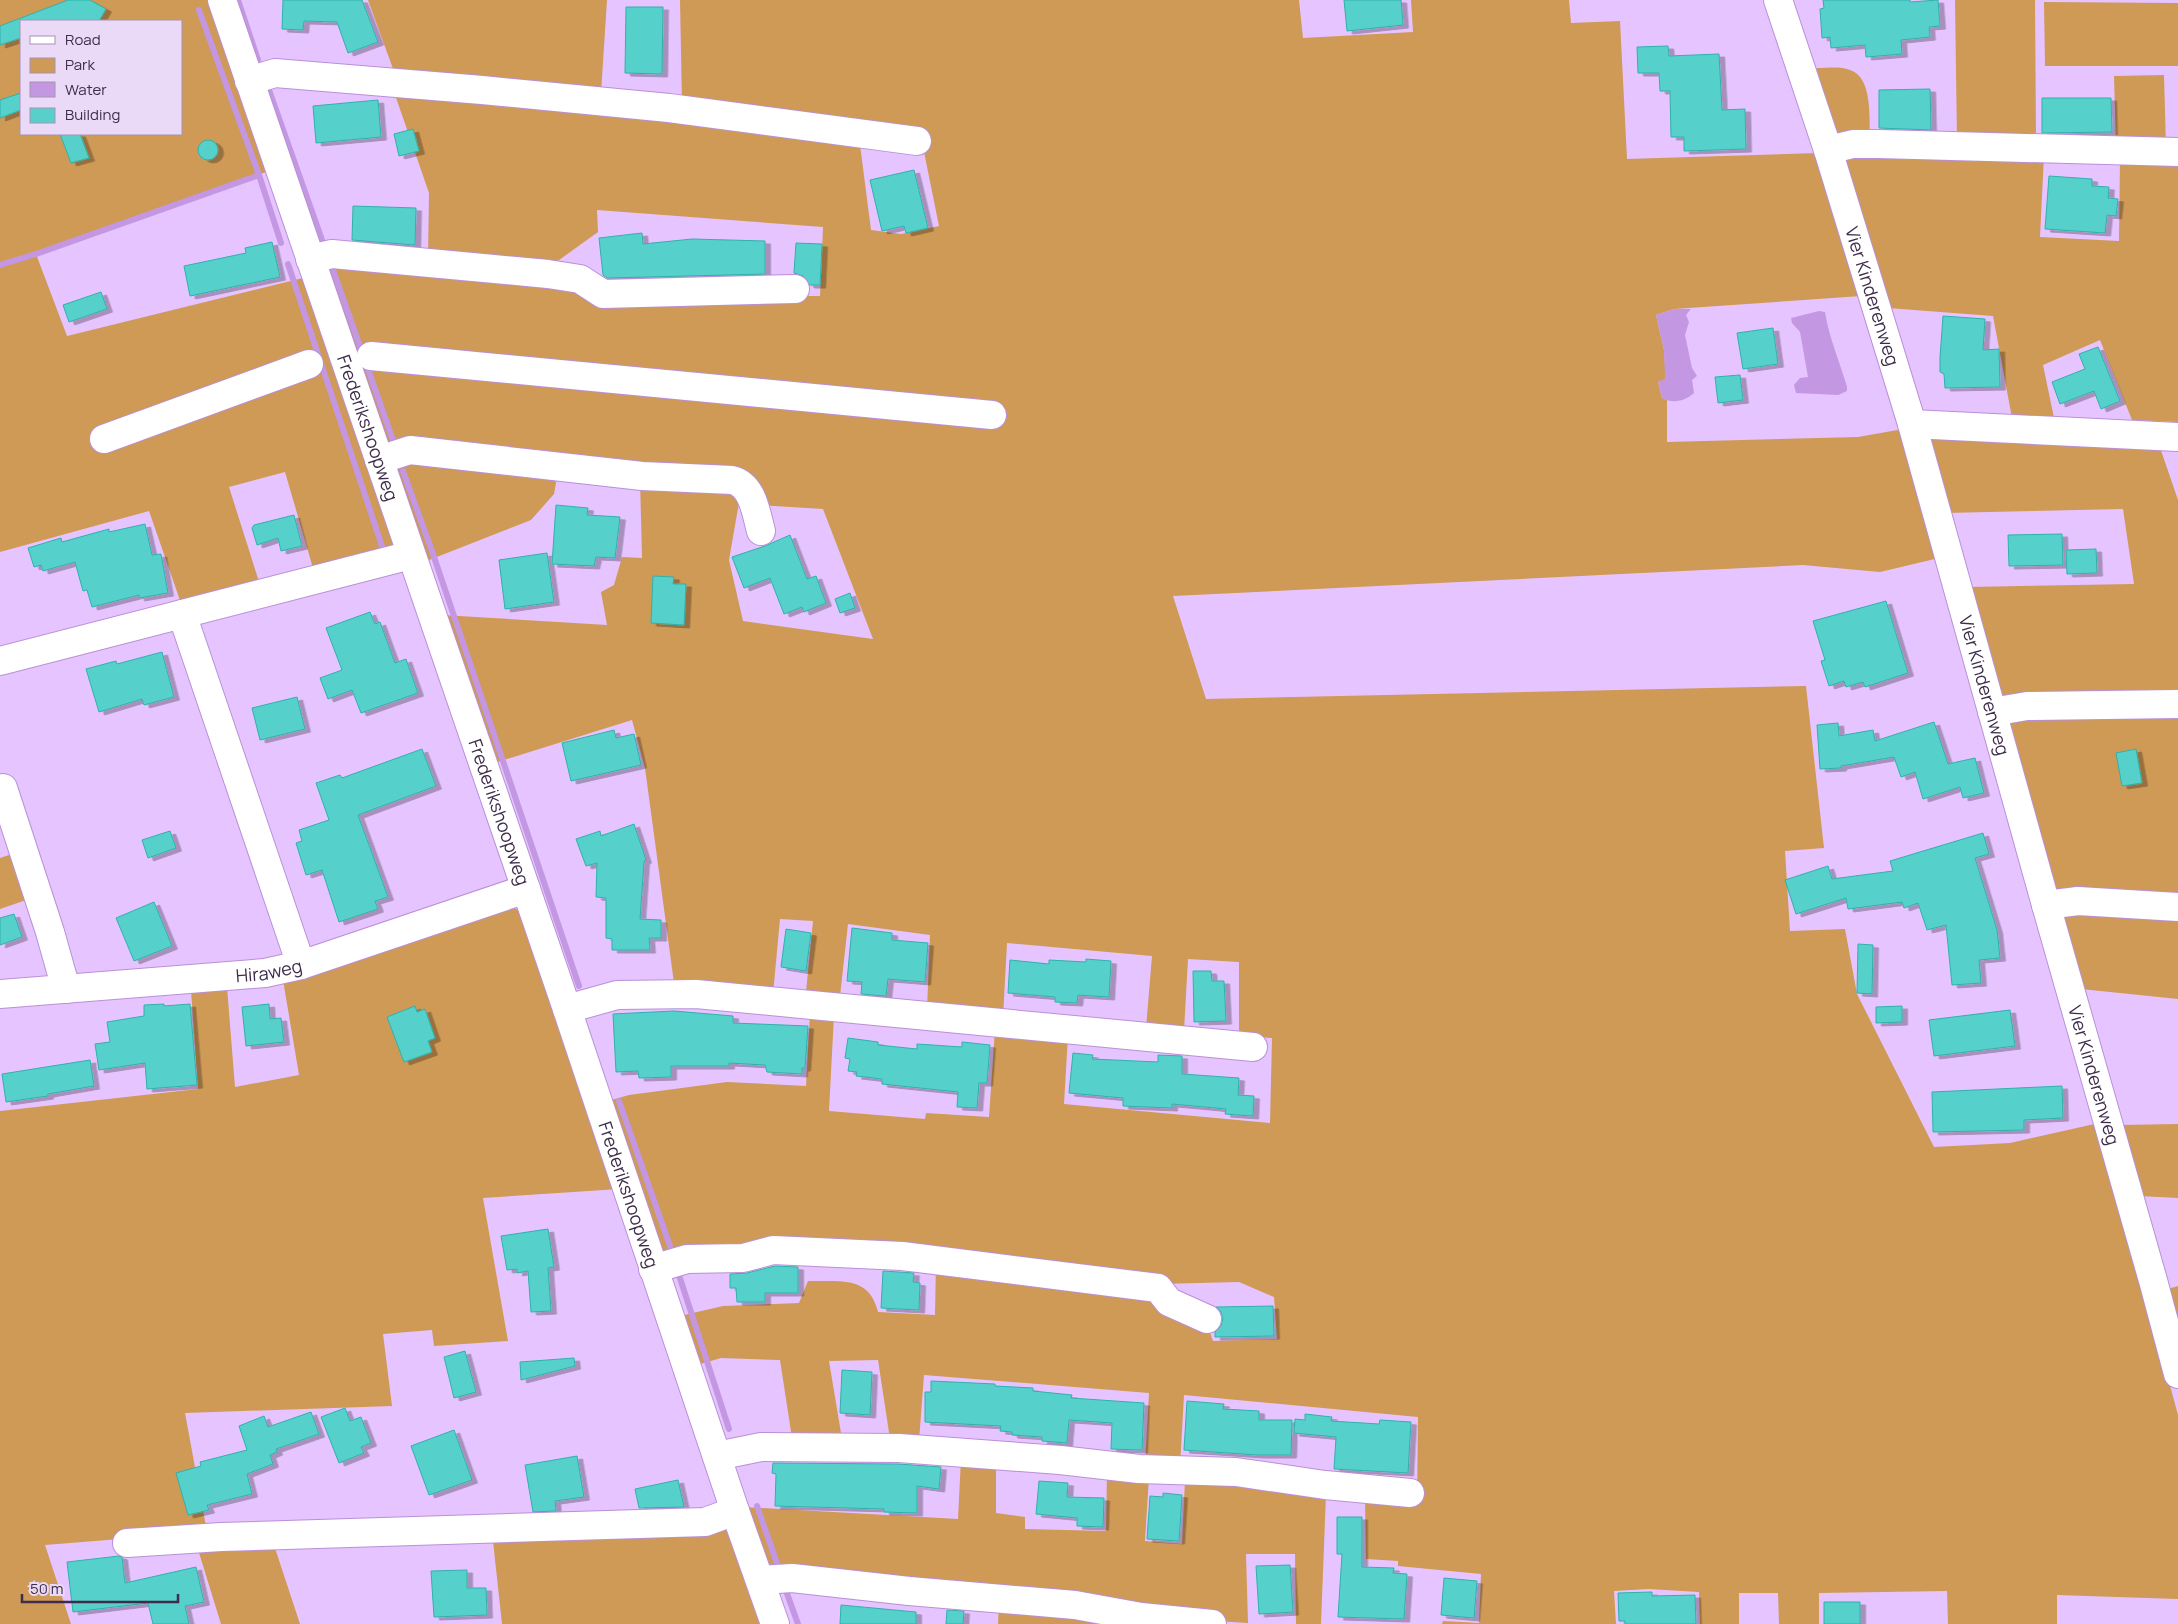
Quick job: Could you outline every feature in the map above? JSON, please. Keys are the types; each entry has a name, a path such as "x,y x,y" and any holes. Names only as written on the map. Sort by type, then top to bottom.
{"street":[{"name":"Frederikshoopweg","path":"222,0 310,259 341,358 526,889 735,1511 775,1624"},
{"name":"Vier Kinderenweg","path":"1778,0 1828,150 1912,424 2178,1374"},
{"path":"249,81 275,73 492,91 669,108 917,141"},
{"path":"1828,150 1853,144 1879,144 2178,152"},
{"path":"310,259 332,254 548,274 580,279 603,294 795,289"},
{"path":"104,439 341,358 992,416"},
{"path":"1912,424 2178,437"},
{"path":"378,460 410,450 642,476 732,480 739,482 748,490 761,531"},
{"path":"0,661 411,555"},
{"path":"182,614 301,965"},
{"path":"1992,712 2028,706 2178,704"},
{"path":"3,788 50,932 66,989"},
{"name":"Hiraweg","path":"0,994 265,973 301,965 526,889"},
{"path":"2046,905 2078,901 2178,906"},
{"path":"567,1009 618,995 696,994 1253,1047"},
{"path":"653,1268 687,1259 743,1258 773,1250 902,1256 1158,1288 1169,1302 1207,1319"},
{"path":"717,1456 761,1447 899,1448 1060,1460 1139,1469 1236,1472 1325,1485 1410,1493"},
{"path":"127,1543 221,1536 705,1522 735,1511"},
{"path":"760,1580 792,1578 1075,1606 1141,1617 1212,1624"}],"green space":[{"path":"0,0 213,0 269,171 36,254 67,336 307,277 398,545 315,575 285,472 229,487 261,588 183,609 149,511 0,552"},
{"path":"368,0 607,0 601,93 396,77"},
{"path":"680,0 1299,0 1303,38 1413,32 1411,0 1569,0 1571,23 1620,21 1627,159 1818,153 1861,296 1674,309 1656,315 1664,350 1666,379 1658,382 1662,398 1667,400 1667,442 1858,437 1903,429 1939,558 1880,572 1803,565 1173,596 1206,699 1806,686 1824,848 1785,851 1790,931 1845,929 1857,994 1934,1147 2010,1143 2099,1123 2178,1415 2178,1599 2057,1595 2057,1624 1948,1624 1947,1591 1819,1593 1819,1624 1779,1624 1778,1593 1739,1593 1739,1624 1700,1624 1699,1592 1648,1589 1614,1591 1616,1624 1442,1624 1443,1621 1479,1623 1481,1574 1398,1566 1398,1561 1366,1559 1365,1498 1417,1502 1418,1417 1184,1395 1180,1466 1145,1464 1149,1393 924,1375 919,1441 890,1439 878,1360 829,1361 842,1439 792,1438 780,1360 721,1358 697,1365 680,1316 723,1306 799,1303 808,1281 841,1281 860,1286 874,1300 878,1312 935,1315 936,1263 1091,1281 1157,1291 1167,1306 1207,1324 1213,1341 1277,1339 1274,1297 1239,1282 1158,1284 902,1253 794,1249 792,1244 700,1253 679,1248 664,1255 658,1252 608,1101 629,1095 727,1082 806,1086 810,1013 834,1015 829,1111 925,1119 926,1113 989,1117 995,1029 1068,1036 1064,1104 1270,1123 1272,1038 1239,1036 1239,962 1188,959 1184,1031 1146,1028 1152,956 1007,943 1003,1017 927,1009 930,935 848,924 840,996 806,992 813,921 780,919 773,994 674,983 645,768 632,720 494,763 442,615 607,625 601,592 614,585 622,557 642,558 640,479 732,485 741,491 729,560 743,621 873,639 823,509 760,505 751,483 737,477 643,472 408,444 386,451 321,266 324,259 333,257 582,284 604,296 820,296 823,227 597,210 598,232 548,268 529,270 428,259 429,193 392,86 859,137 871,230 901,234 939,226 921,137 682,105"},
{"path":"1955,0 2035,0 2036,141 1957,141"},
{"path":"2044,2 2178,3 2178,66 2045,66"},
{"path":"1818,68 1850,70 1863,81 1868,100 1870,138 1835,141 1813,70"},
{"path":"2164,75 2166,148 2116,147 2114,76"},
{"path":"1839,154 2044,155 2040,237 2119,241 2120,158 2178,159 2178,422 2132,420 2100,340 2043,365 2054,418 2012,418 1993,316 1888,308"},
{"path":"1926,426 2155,433 2178,500 2178,699 2017,702 1998,695 1967,587 2134,584 2123,509 1944,513"},
{"path":"389,460 552,471 556,483 554,494 531,520 424,562"},
{"path":"2178,710 2178,901 2054,892 2004,723 2008,715"},
{"path":"18,852 32,898 0,909 0,858"},
{"path":"511,907 519,910 619,1189 483,1198 508,1341 434,1346 432,1330 383,1334 392,1406 185,1413 207,1532 45,1545 71,1624 0,1624 0,1111 198,1089 191,990 227,987 235,1087 299,1075 283,980"},
{"path":"2178,913 2178,999 2081,989 2059,915"},
{"path":"2178,1124 2178,1198 2139,1196 2120,1125"},
{"path":"2178,1286 2178,1330 2168,1289"},
{"path":"961,1459 996,1462 996,1513 1025,1517 1025,1529 1106,1531 1107,1472 1149,1477 1145,1541 1182,1544 1185,1480 1326,1494 1321,1624 1296,1624 1295,1554 1246,1554 1248,1623 767,1573 742,1507 958,1519"},
{"path":"730,1525 765,1624 502,1624 492,1532"},
{"path":"272,1539 300,1624 221,1624 196,1543"},
{"path":"999,1602 1171,1624 998,1624"}],"water":[{"path":"1674,309 1691,309 1686,315 1689,322 1685,335 1692,368 1697,376 1692,380 1694,393 1683,400 1675,401 1662,398 1658,382 1665,379 1664,350 1656,315"},
{"path":"1819,311 1825,312 1847,387 1847,391 1838,395 1796,393 1794,385 1800,378 1808,377 1800,332 1792,323 1791,318"}],"building":[{"path":"68,0 90,0 106,9 100,20 20,20 20,38 0,45 0,26"},
{"path":"283,0 362,0 378,42 348,53 337,22 304,21 303,30 282,29"},
{"path":"1344,0 1401,0 1403,25 1347,31"},
{"path":"1823,0 1910,0 1910,2 1938,0 1940,26 1929,27 1930,37 1901,40 1902,54 1866,57 1865,45 1831,48 1830,37 1822,38 1820,9 1824,8"},
{"path":"626,7 663,7 662,74 625,73"},
{"path":"1668,46 1669,56 1719,54 1722,110 1745,109 1746,149 1684,151 1684,137 1671,137 1670,91 1660,91 1659,73 1638,73 1637,47"},
{"path":"1930,89 1931,130 1879,128 1879,90"},
{"path":"20,93 20,110 0,118 0,100"},
{"path":"2042,98 2111,98 2112,132 2042,133"},
{"path":"378,100 381,137 316,143 313,106"},
{"path":"413,129 419,151 399,156 394,134"},
{"path":"60,135 80,135 89,158 71,163"},
{"path":"208,140 215,143 218,150 215,157 208,160 201,157 198,150 201,143"},
{"path":"914,170 928,228 906,233 904,226 882,231 870,180"},
{"path":"2049,176 2092,179 2092,186 2109,187 2108,198 2118,199 2116,216 2107,215 2105,233 2045,229"},
{"path":"353,206 416,208 415,245 352,240"},
{"path":"642,233 643,244 692,239 765,241 765,274 607,278 603,275 599,238"},
{"path":"272,242 280,277 190,296 184,266 246,253 245,248"},
{"path":"796,243 822,244 820,285 809,285 803,276 794,273"},
{"path":"101,292 107,309 69,322 63,305"},
{"path":"1943,316 1985,319 1983,350 1999,349 2000,387 1945,388 1944,374 1940,372"},
{"path":"1773,328 1778,364 1743,369 1737,333"},
{"path":"2098,347 2120,401 2101,409 2094,391 2060,404 2052,382 2085,369 2079,354"},
{"path":"1740,375 1743,400 1718,403 1715,377"},
{"path":"556,505 588,508 587,515 620,517 615,558 596,557 594,566 552,564"},
{"path":"294,515 302,546 281,551 278,538 257,545 252,528 254,525"},
{"path":"145,524 152,555 161,554 168,593 139,598 139,595 92,607 87,590 83,591 75,562 43,571 41,565 34,567 28,548 61,538 62,542 109,529 109,532"},
{"path":"2062,534 2063,565 2009,566 2008,535"},
{"path":"790,535 807,579 816,576 826,603 804,612 802,607 784,614 770,578 744,588 732,557"},
{"path":"2096,549 2097,573 2067,574 2066,550"},
{"path":"547,553 554,602 505,609 499,560"},
{"path":"653,576 674,577 673,584 686,584 684,625 651,623"},
{"path":"850,593 855,608 840,613 835,599"},
{"path":"1886,601 1908,673 1865,687 1863,682 1846,687 1844,681 1829,686 1821,661 1825,660 1813,621"},
{"path":"370,612 375,624 380,622 395,663 406,659 418,693 361,713 352,690 328,699 320,678 342,670 326,628"},
{"path":"162,652 174,697 144,705 142,699 99,712 86,669 116,661 117,664"},
{"path":"297,697 305,729 260,740 252,708"},
{"path":"1934,722 1948,764 1975,758 1984,793 1963,798 1960,787 1923,799 1915,772 1901,777 1894,757 1841,766 1841,768 1820,769 1817,725 1838,723 1839,736 1873,730 1875,741"},
{"path":"614,730 616,738 634,734 641,765 571,781 562,743"},
{"path":"422,749 436,786 358,815 388,897 375,901 378,909 339,922 322,870 306,875 296,843 302,841 299,830 329,820 316,783 340,775 342,778"},
{"path":"2136,749 2142,783 2122,786 2116,753"},
{"path":"634,824 646,860 644,861 640,919 661,920 661,938 649,938 650,950 612,950 612,939 606,938 606,898 596,897 597,863 586,866 576,839 600,831 601,836"},
{"path":"170,831 176,848 148,858 142,840"},
{"path":"1983,833 1989,854 1975,858 1997,930 2000,958 1979,960 1981,983 1952,985 1946,925 1927,930 1918,903 1904,908 1902,902 1848,909 1846,898 1796,914 1785,880 1828,866 1832,879 1893,871 1890,861"},
{"path":"154,902 172,946 134,961 116,918"},
{"path":"14,914 22,937 0,945 0,918"},
{"path":"852,928 892,933 892,940 928,943 925,982 888,979 886,996 861,994 862,982 847,981"},
{"path":"786,929 811,933 806,971 781,967"},
{"path":"1858,944 1873,945 1872,994 1857,993"},
{"path":"1086,959 1111,961 1109,997 1078,995 1077,1003 1055,1002 1055,997 1008,993 1010,960 1049,964 1049,960 1086,962"},
{"path":"1193,971 1211,971 1212,981 1224,981 1226,1021 1194,1022"},
{"path":"164,1004 164,1006 190,1004 197,1085 147,1089 145,1063 99,1070 95,1044 110,1042 107,1022 144,1016 144,1005"},
{"path":"269,1004 270,1019 281,1018 284,1042 246,1046 242,1007"},
{"path":"415,1006 417,1012 425,1009 435,1038 428,1041 432,1052 404,1062 387,1017"},
{"path":"1902,1006 1902,1022 1876,1023 1876,1007"},
{"path":"2010,1010 2015,1046 1934,1056 1929,1020"},
{"path":"674,1011 733,1016 733,1023 808,1026 805,1068 802,1068 802,1074 767,1072 765,1065 729,1063 729,1066 671,1066 671,1077 639,1078 638,1071 616,1072 613,1014"},
{"path":"848,1038 878,1042 878,1045 917,1049 917,1044 962,1047 962,1042 990,1045 987,1083 979,1083 977,1108 957,1107 958,1092 882,1084 882,1079 856,1076 857,1072 848,1071 850,1059 845,1058"},
{"path":"1073,1053 1093,1055 1092,1059 1158,1062 1158,1055 1182,1056 1182,1074 1239,1078 1238,1095 1254,1096 1253,1116 1225,1114 1226,1109 1172,1104 1172,1108 1123,1106 1123,1098 1069,1093"},
{"path":"90,1060 94,1086 48,1094 48,1096 6,1102 2,1074"},
{"path":"2062,1086 2063,1118 2024,1120 2024,1130 1933,1132 1932,1092"},
{"path":"548,1229 554,1267 548,1268 551,1311 531,1312 528,1271 517,1273 517,1269 507,1270 501,1236"},
{"path":"775,1266 798,1267 798,1293 765,1293 765,1302 737,1302 736,1288 730,1288 730,1274 747,1273"},
{"path":"883,1271 914,1273 913,1282 920,1283 919,1310 881,1308"},
{"path":"1273,1306 1274,1336 1215,1337 1215,1332 1221,1326 1223,1318 1220,1310 1216,1307"},
{"path":"465,1351 476,1392 454,1398 444,1357"},
{"path":"574,1358 575,1366 521,1380 520,1362"},
{"path":"842,1370 872,1372 870,1415 840,1413"},
{"path":"931,1381 995,1384 995,1386 1033,1388 1033,1391 1072,1395 1071,1398 1144,1403 1142,1450 1111,1449 1112,1423 1069,1420 1067,1443 1042,1441 1042,1437 1012,1435 1012,1432 1000,1431 1001,1426 925,1422 925,1392 931,1392"},
{"path":"1187,1401 1224,1404 1223,1409 1259,1411 1259,1420 1292,1420 1291,1455 1258,1455 1184,1450"},
{"path":"345,1408 350,1421 361,1417 371,1443 361,1447 364,1453 339,1463 321,1417"},
{"path":"311,1412 319,1434 276,1449 277,1452 270,1455 273,1464 247,1474 252,1494 207,1505 209,1510 188,1515 176,1473 201,1466 200,1462 247,1450 239,1426 264,1416 268,1427"},
{"path":"1305,1414 1332,1417 1331,1421 1379,1424 1380,1420 1411,1422 1408,1473 1334,1469 1336,1437 1294,1433 1295,1419 1305,1420"},
{"path":"454,1430 472,1480 429,1495 411,1446"},
{"path":"577,1456 584,1497 555,1501 556,1511 533,1512 525,1465"},
{"path":"773,1463 898,1464 941,1467 939,1489 917,1486 917,1513 884,1512 884,1509 775,1506 776,1474 772,1473"},
{"path":"678,1480 684,1507 639,1508 635,1489"},
{"path":"1039,1481 1068,1483 1067,1497 1104,1498 1103,1527 1077,1526 1077,1518 1036,1514"},
{"path":"1163,1493 1182,1495 1179,1541 1147,1539 1150,1496 1163,1497"},
{"path":"1337,1517 1362,1517 1362,1567 1394,1568 1393,1573 1407,1574 1404,1619 1338,1617 1342,1554 1337,1554"},
{"path":"122,1557 125,1583 196,1567 204,1602 185,1606 189,1624 153,1624 148,1603 73,1612 67,1562"},
{"path":"1290,1565 1293,1612 1259,1614 1256,1566"},
{"path":"467,1570 467,1588 486,1588 487,1615 434,1617 431,1571"},
{"path":"1444,1578 1477,1581 1474,1618 1441,1615"},
{"path":"1652,1592 1652,1596 1695,1595 1696,1624 1625,1624 1625,1621 1619,1621 1618,1593"},
{"path":"1824,1602 1860,1602 1860,1624 1824,1624"},
{"path":"841,1605 916,1612 916,1624 840,1624"},
{"path":"947,1610 964,1611 963,1624 946,1624"}],"waterway":[{"path":"238,0 258,60"},
{"path":"199,10 259,175 281,243"},
{"path":"269,90 322,240"},
{"path":"0,265 259,175"},
{"path":"288,264 382,546"},
{"path":"333,270 394,443"},
{"path":"403,471 432,551 579,986"},
{"path":"619,1101 671,1249"},
{"path":"677,1269 729,1429"},
{"path":"757,1506 780,1572"},
{"path":"785,1588 798,1624"}]}
